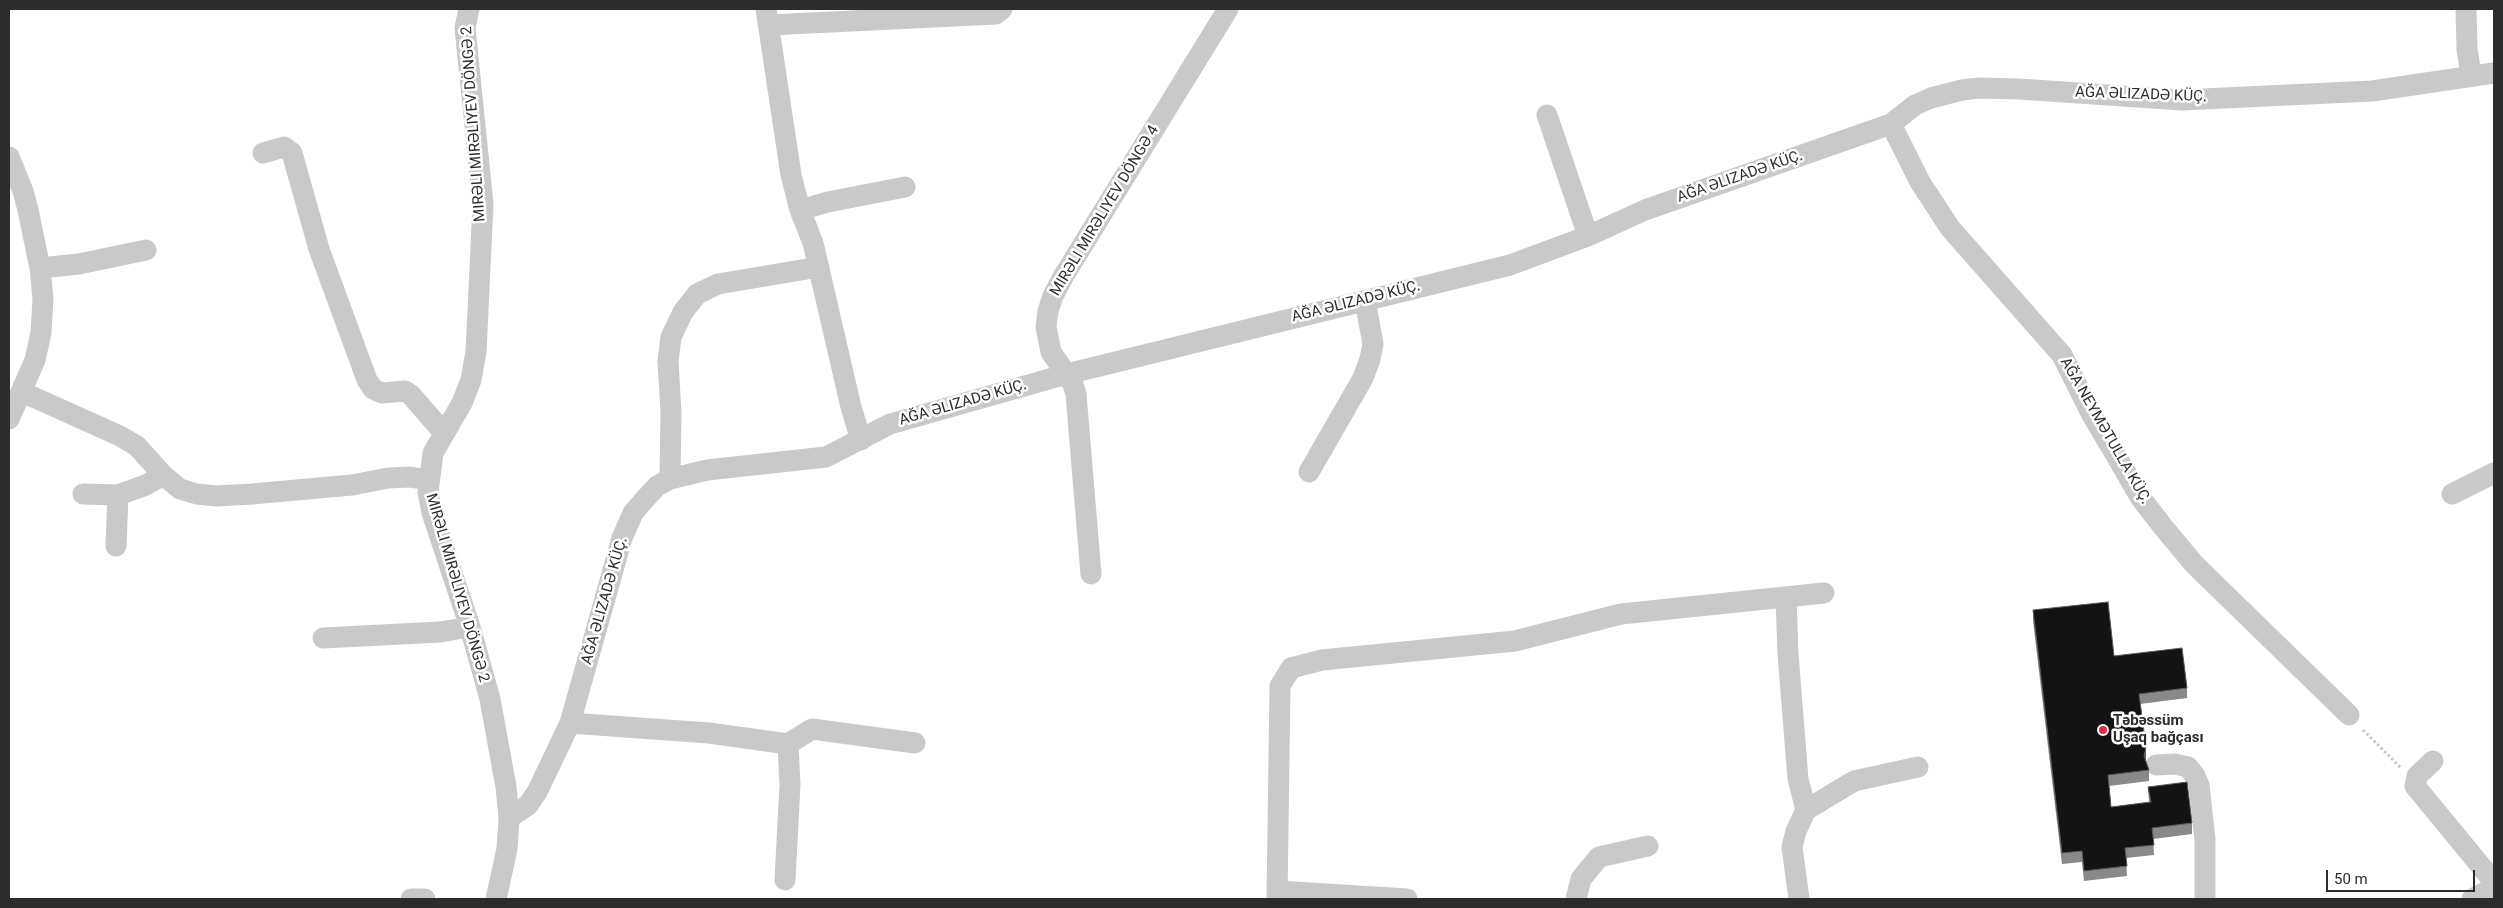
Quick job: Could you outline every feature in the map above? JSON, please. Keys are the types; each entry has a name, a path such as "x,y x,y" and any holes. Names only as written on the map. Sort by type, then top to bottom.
{"street":[{"name":"MIRƏLI MIRƏLIYEV DÖNGƏ 2","path":"469,9 465,28 482,176 482,249 476,352 471,380 462,403 433,453 428,480 432,513 470,627 490,699 506,787 509,818"},
{"path":"861,440 851,407 813,243 800,210 791,175 768,17 996,14 1002,9"},
{"name":"MIRƏLI MIRƏLIYEV DÖNGƏ 4","path":"1091,574 1078,408 1073,384 1051,352 1047,337 1048,311 1053,296 1228,9"},
{"path":"2466,9 2471,75"},
{"name":"AĞA ƏLIZADƏ KÜÇ.","path":"509,818 528,805 538,792 570,723 622,538 634,513 645,499 657,486 670,478 706,470 826,457 890,424 1067,374 1510,264 1588,236 1645,210 1891,124 1907,110 1930,98 1979,88 2182,100 2372,92 2471,75 2494,73"},
{"path":"1547,115 1588,236"},
{"name":"AĞA NEYMƏTULLA KÜÇ.","path":"1891,124 1920,182 1950,228 2062,355 2092,416 2140,497 2164,528 2194,564 2349,715"},
{"path":"263,153 284,147 292,153 319,249 367,380 373,389 382,393 405,391 412,395 444,433"},
{"path":"9,157 16,192 40,268 43,299 41,333 35,360 9,420"},
{"path":"800,210 828,202 905,187"},
{"path":"40,268 79,264 146,250"},
{"path":"670,478 671,413 668,361 671,336 683,312 698,294 718,284 819,267"},
{"path":"1309,472 1363,378 1370,359 1373,344 1365,300"},
{"path":"22,392 120,436 137,446 163,475 180,489 216,496 352,485 388,478 410,477 428,480"},
{"path":"2452,494 2494,474"},
{"path":"83,494 118,495 146,485 163,475"},
{"path":"116,546 118,495"},
{"path":"1407,899 1278,895 1280,686 1291,668 1322,660 1514,641 1621,614 1824,593"},
{"path":"1786,597 1788,654 1798,779 1806,810"},
{"path":"323,638 440,632 470,627"},
{"path":"570,723 709,733 788,744 812,729 915,743"},
{"path":"785,880 790,785 788,744"},
{"path":"2433,760 2417,776 2415,786 2422,797 2494,882"},
{"path":"2156,764 2175,764 2188,768 2195,776 2199,785 2205,840 2205,899"},
{"path":"1799,899 1792,847 1796,831 1806,810 1854,781 1918,766"},
{"path":"496,899 507,849 509,818"},
{"path":"1576,899 1581,880 1599,857 1648,846"},
{"path":"2472,899 2494,888"},
{"path":"411,899 425,899"}],"path":[{"path":"2349,715 2396,765 2417,776"}],"building":[{"path":"2108,602 2114,656 2182,648 2187,688 2139,694 2146,747 2144,756 2149,770 2108,775 2111,807 2151,802 2148,787 2187,782 2192,823 2152,828 2154,845 2125,848 2127,866 2084,871 2082,851 2062,853 2033,610"}],"place":[{"name":"Təbəssüm Uşaq bağçası","path":"2103,730"}]}
